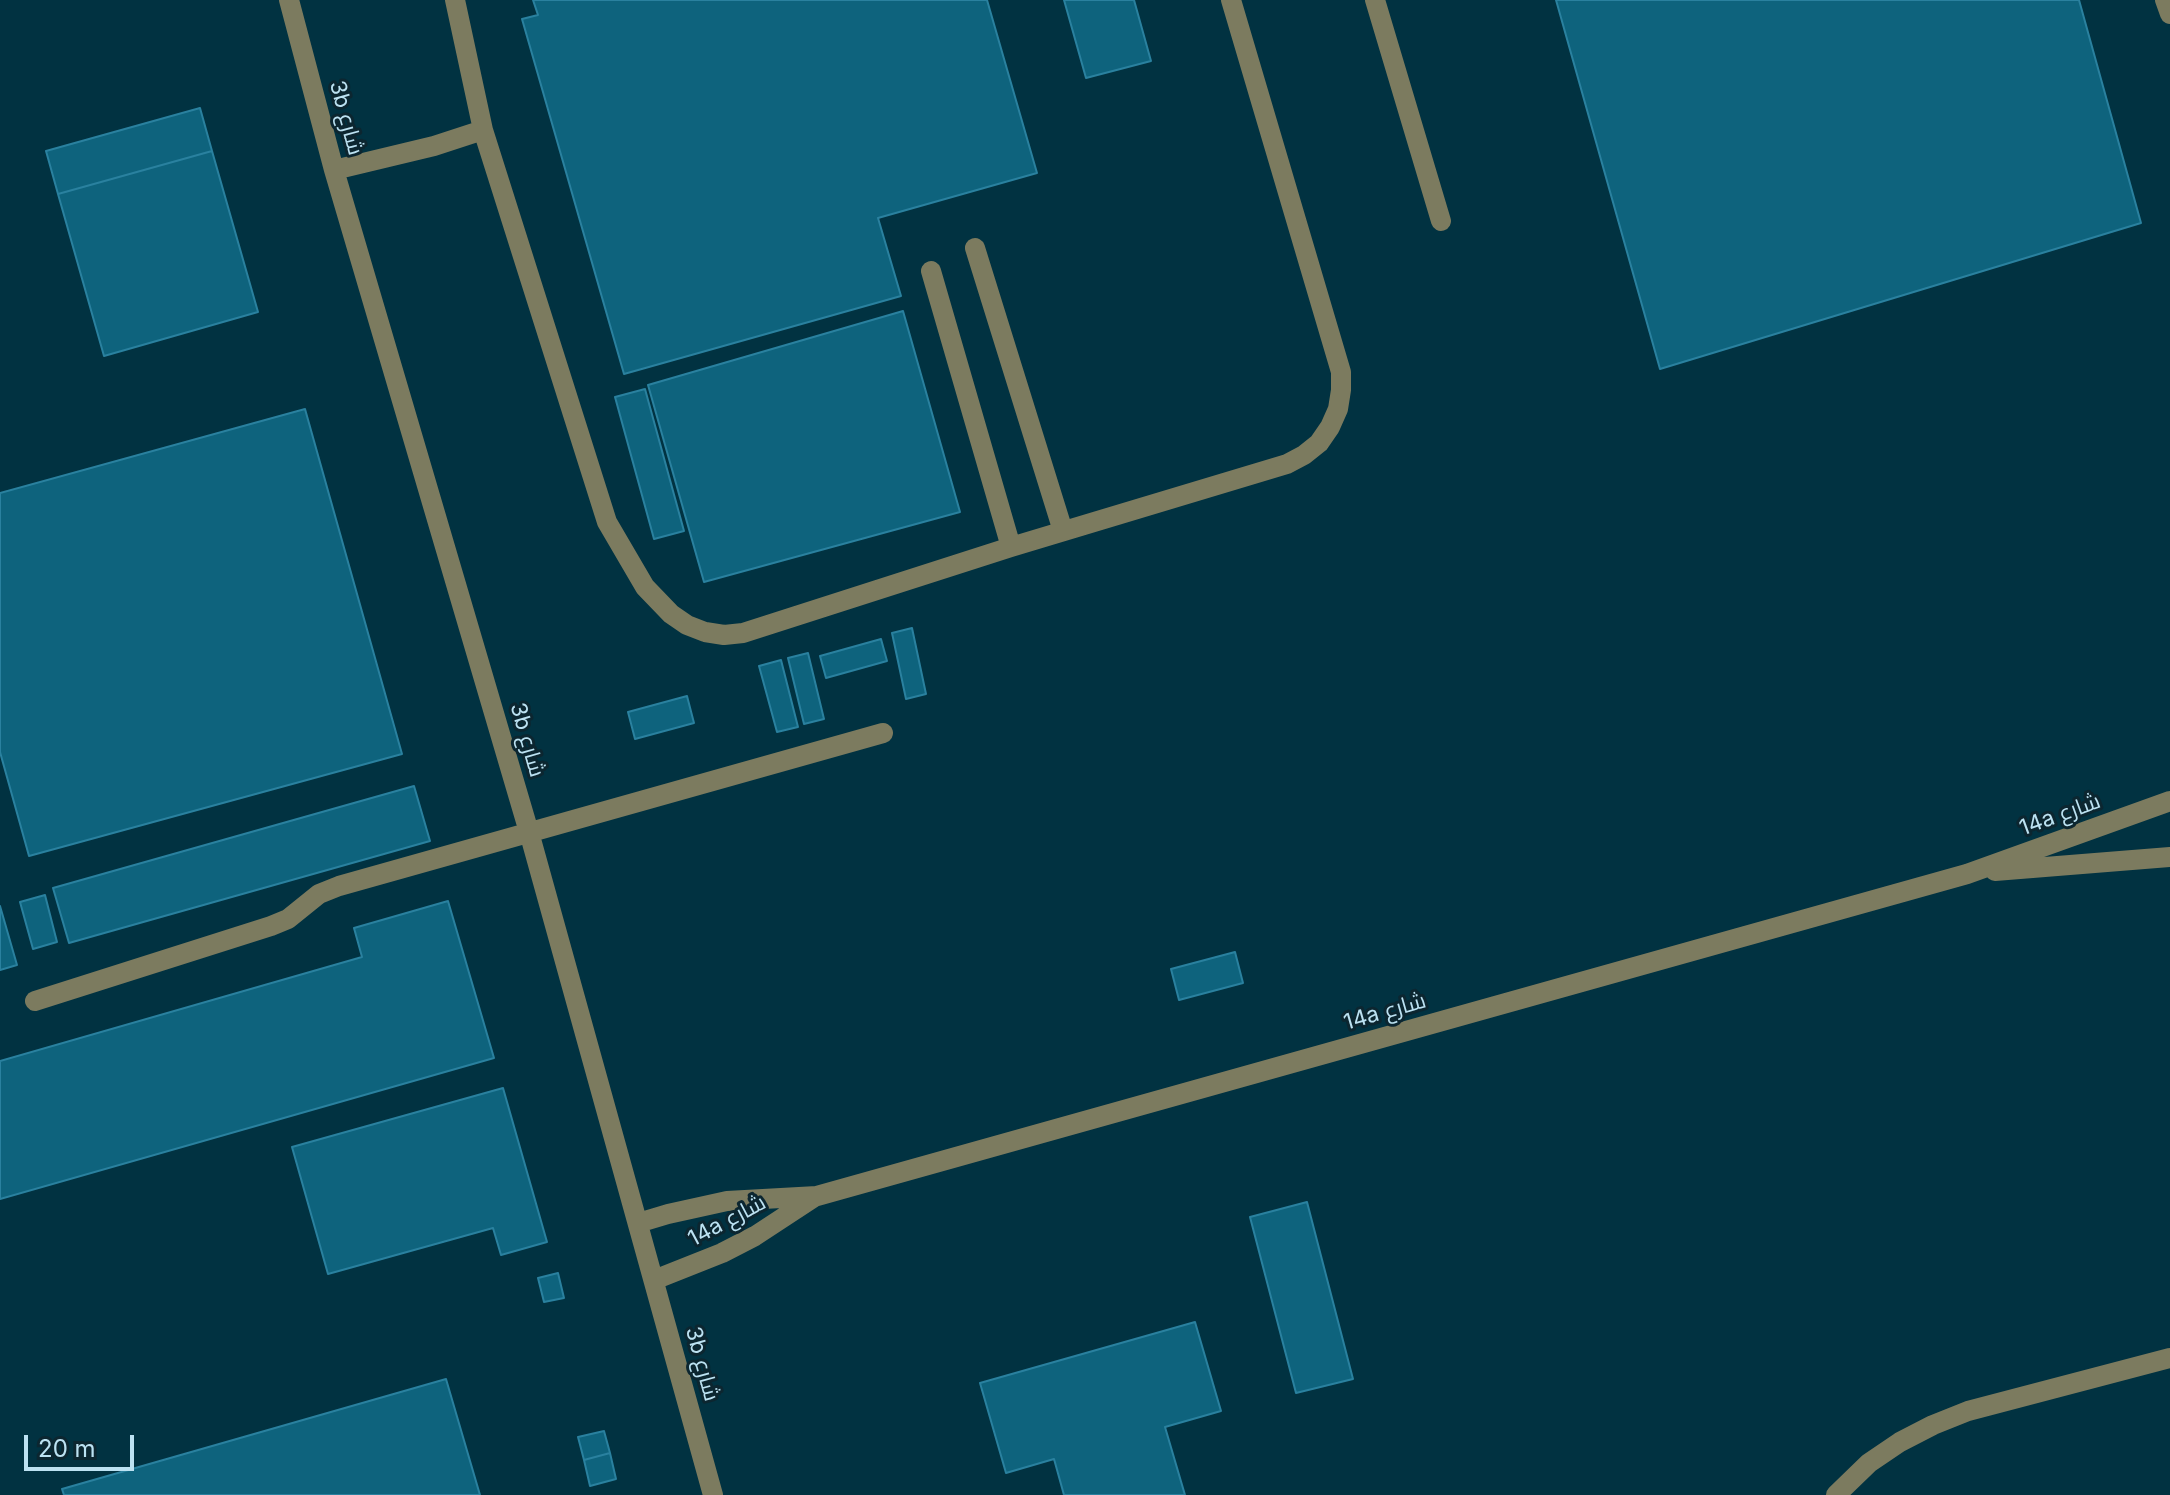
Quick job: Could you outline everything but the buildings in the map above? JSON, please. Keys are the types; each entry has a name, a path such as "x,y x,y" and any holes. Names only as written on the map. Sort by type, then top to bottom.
{"street":[{"name":"3b شارع","path":"289,0 334,170 529,832 713,1495"},
{"path":"455,0 483,130 607,522 645,587 671,614 687,625 724,635 743,633 1011,547 1287,464 1319,443 1338,409 1341,372 1231,0"},
{"path":"1375,0 1441,221"},
{"path":"2165,0 2170,14"},
{"path":"334,170 434,146 483,130"},
{"path":"975,248 1063,531"},
{"path":"931,271 1011,547"},
{"path":"35,1001 271,926 288,919 319,894 339,886 883,733"},
{"name":"14a شارع","path":"638,1223 727,1201 817,1196 1967,874 2170,801"},
{"name":"14a شارع","path":"1967,874 2170,857"},
{"name":"14a شارع","path":"654,1280 733,1248 817,1196"},
{"path":"1836,1495 1869,1463 1933,1425 1968,1411 2170,1358"}]}
